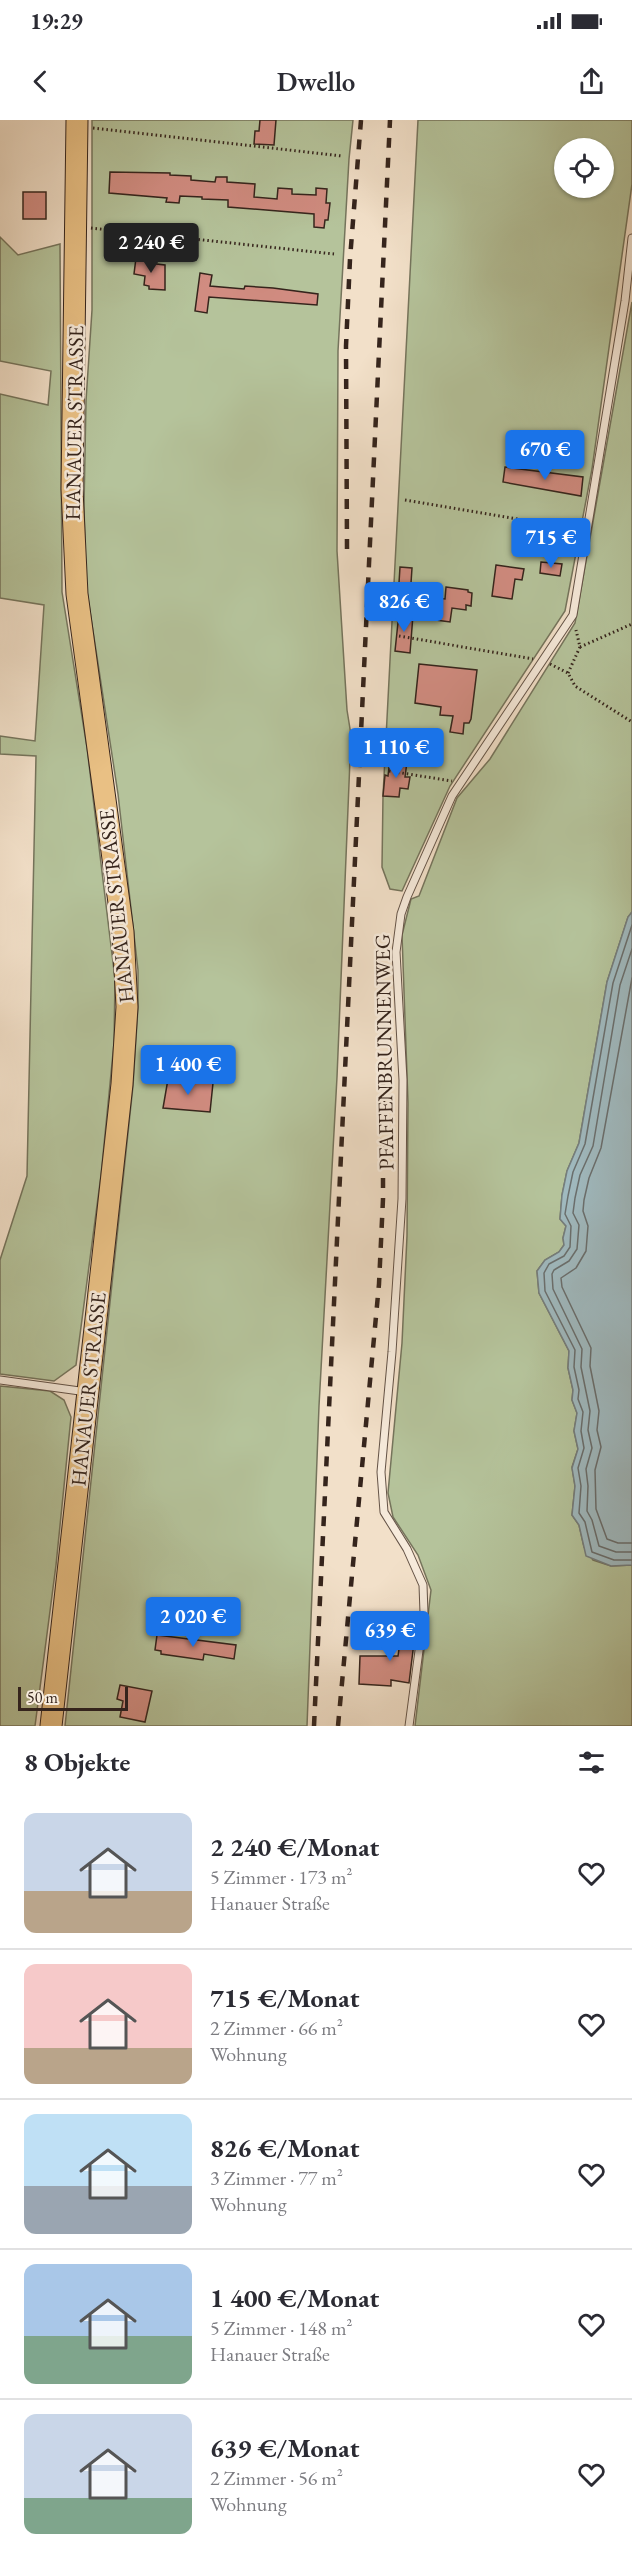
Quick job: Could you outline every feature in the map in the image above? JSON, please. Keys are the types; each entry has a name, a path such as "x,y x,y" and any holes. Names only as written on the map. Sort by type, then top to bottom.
{"main road":[{"name":"HANAUER STRASSE","path":"51,1726 122,1084 127,1007 123,932 74,559 72,489 77,123"}],"lane":[{"name":"PFAFFENBRUNNENWEG","path":"409,1726 424,1613 423,1585 407,1550 384,1512 381,1472 402,1199 403,1080 396,952 401,914 459,782 544,661 573,615 625,301 632,238"},
{"path":"0,1380 88,1392"}],"path":[{"path":"77,123 342,156"},
{"path":"76,227 334,254"},
{"path":"405,500 587,531"},
{"path":"568,673 580,647 573,615"},
{"path":"580,647 632,624"},
{"path":"399,636 544,661 568,673 575,686 632,722"},
{"path":"389,771 459,782"}],"green space":[{"path":"92,120 353,120 338,351 337,551 347,710 351,735 337,1077 319,1406 307,1726 65,1726 133,1086 138,1007 138,970 118,794 86,585 84,506 86,401 92,310"},
{"path":"418,120 632,120 632,184 592,469 565,611 450,786 402,891 390,889 382,867 383,796"},
{"path":"0,237 18,255 60,244 62,592 87,748 115,979 114,1043 101,1175 76,1365 54,1381 0,1374 0,1260 27,1176 36,756 0,754 0,736 35,741 44,605 0,598 0,394 48,405 51,371 0,361"},
{"path":"632,302 632,912 628,917 607,982 579,1143 567,1171 562,1195 560,1219 566,1226 564,1245 559,1252 545,1260 537,1271 539,1293 569,1351 568,1368 573,1390 572,1400 577,1413 574,1431 578,1449 572,1467 575,1486 572,1515 579,1525 584,1547 593,1560 611,1566 632,1565 632,1726 415,1726 431,1590 418,1555 393,1517 388,1493 402,1343 407,1236 408,1103 402,935 411,899 419,896 457,798 490,759 575,623"},
{"path":"0,1386 50,1391 64,1400 71,1417 56,1565 35,1726 0,1726"}],"water":[{"path":"632,912 632,1565 611,1566 586,1556 579,1525 572,1515 575,1486 572,1468 578,1449 574,1431 577,1413 572,1400 573,1390 568,1368 569,1351 539,1293 537,1271 545,1260 559,1252 564,1245 566,1226 560,1219 562,1195 567,1171 579,1143 607,982 628,917"}],"building":[{"path":"260,120 276,120 274,145 254,144 255,131 259,131"},
{"path":"110,172 170,173 170,175 191,176 191,180 215,182 216,177 227,177 227,182 255,184 254,197 277,199 278,188 292,189 292,194 316,195 316,188 327,189 326,203 330,203 328,220 325,220 324,228 314,227 314,214 228,207 228,200 202,199 202,197 180,196 179,203 166,202 167,198 109,193"},
{"path":"23,192 46,192 46,219 23,219"},
{"path":"136,258 149,259 148,263 165,265 165,290 149,289 149,286 144,285 145,276 134,274"},
{"path":"200,273 212,275 210,286 244,289 245,286 273,288 318,294 317,305 209,297 207,313 195,311"},
{"path":"505,467 583,477 581,496 503,482"},
{"path":"541,562 562,564 560,576 540,573"},
{"path":"496,565 524,569 522,580 515,579 512,599 492,596"},
{"path":"400,567 412,568 411,583 399,583"},
{"path":"446,587 468,590 472,593 471,606 466,605 466,610 452,608 450,622 436,620 437,615 423,613 424,597 445,599"},
{"path":"399,613 413,615 410,653 395,651"},
{"path":"419,664 477,670 471,719 469,723 464,723 463,734 450,732 453,716 440,715 441,707 415,703"},
{"path":"390,759 407,762 405,777 410,777 408,789 400,788 399,797 383,796 385,775 388,776"},
{"path":"168,1079 213,1083 210,1112 163,1108"},
{"path":"398,1623 416,1626 409,1683 391,1680 391,1686 359,1684 360,1656 398,1656 401,1635 396,1634"},
{"path":"157,1635 236,1645 234,1659 204,1654 203,1660 161,1654 161,1651 155,1650"},
{"path":"120,1685 152,1691 145,1722 120,1717 123,1701 117,1699"}],"railway":[{"path":"347,549 346,346 361,120"},
{"path":"314,1726 390,120"},
{"path":"338,1726 379,1284 383,1199 383,1067"}]}
